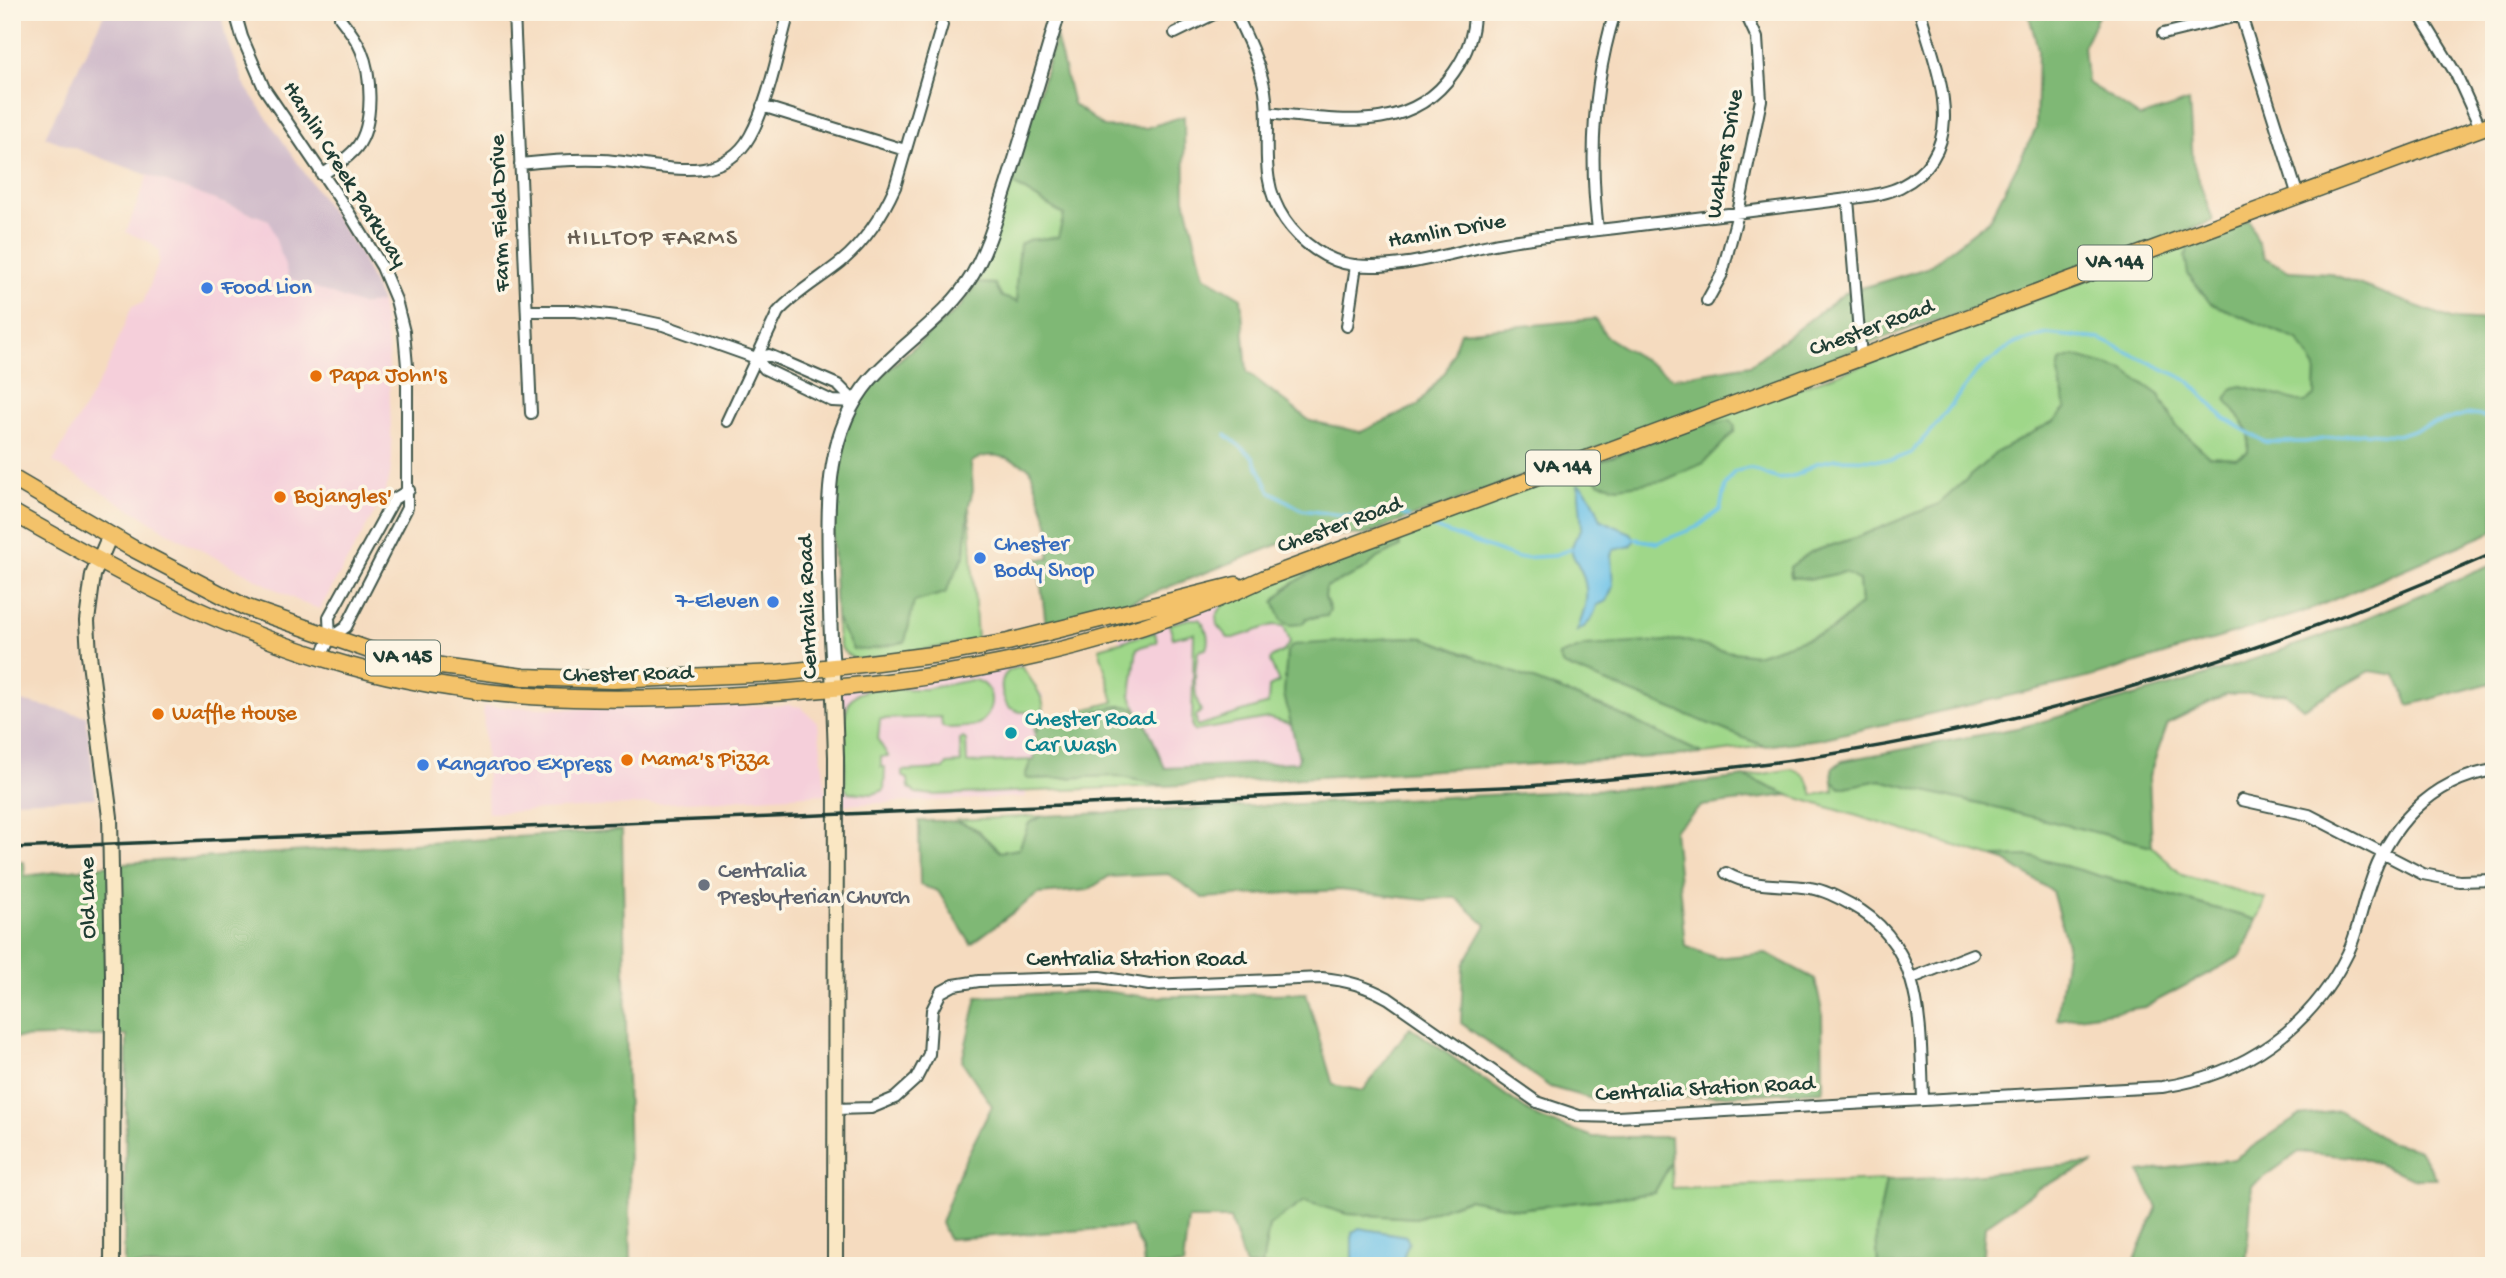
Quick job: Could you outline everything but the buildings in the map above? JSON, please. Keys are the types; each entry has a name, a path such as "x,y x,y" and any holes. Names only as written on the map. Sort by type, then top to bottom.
{"main road":[{"name":"Chester Road","path":"12,512 98,562 216,620 321,657 410,680 470,691 550,699 657,699 835,688 953,672 1091,643 1181,615 1265,578 2487,125"},
{"name":"Chester Road","path":"12,478 110,535 245,607 330,638 382,653 441,666 512,676 613,680 763,674 834,668 1008,642 1265,578"},
{"name":"Old Lane","path":"110,535 89,592 87,636 106,773 111,838 112,1266"},
{"name":"Centralia Road","path":"834,668 835,1266"}],"street":[{"name":"Hamlin Creek Parkway","path":"235,12 242,37 264,88 349,213 382,267 396,300 404,332 407,366 407,508 346,627 330,638"},
{"path":"514,13 528,12"},
{"path":"520,164 602,160 682,170 711,167 741,148 750,137 762,106 789,12"},
{"name":"Centralia Road","path":"834,668 830,596 830,484 836,446 855,402 885,363 960,293 982,258 1059,12"},
{"path":"1175,33 1218,12"},
{"name":"Hamlin Drive","path":"1235,12 1261,72 1267,113 1267,172 1270,189 1283,218 1293,231 1319,252 1356,265 1394,265 1507,242 1848,199 1900,187 1923,170 1944,134 1945,111 1920,12"},
{"path":"1267,113 1356,120 1383,119 1412,110 1437,93 1459,65 1471,36 1474,12"},
{"path":"1598,230 1594,188 1596,101 1605,44 1615,12"},
{"name":"Walters Drive","path":"1707,301 1722,274 1738,213 1761,100 1758,38 1745,12"},
{"path":"2418,12 2487,125"},
{"name":"Farm Field Drive","path":"514,13 531,413"},
{"path":"2163,34 2240,13 2298,196"},
{"path":"322,174 356,148 365,134 369,118 362,52 353,34 340,18"},
{"path":"727,421 773,320 783,307 841,262 873,228 885,208 894,187 942,25"},
{"path":"762,106 905,150"},
{"path":"1848,199 1861,357"},
{"path":"1347,326 1356,265"},
{"path":"527,311 575,311 626,317 663,326 757,358 769,355 838,384 855,402"},
{"path":"757,358 765,369 832,401 855,402"},
{"name":"Hamlin Creek Parkway","path":"321,657 330,638 329,617 394,499 409,490"},
{"name":"Centralia Station Road","path":"835,1110 871,1108 895,1098 916,1079 929,1054 932,1010 941,992 954,985 979,981 1100,977 1149,985 1322,978 1345,980 1368,987 1388,998 1537,1102 1579,1116 1617,1117 2162,1087 2203,1080 2253,1056 2288,1031 2332,984 2349,950 2361,918 2368,887 2382,854 2405,817 2444,786 2494,770"},
{"path":"2242,800 2309,815 2423,874 2459,881 2494,880"},
{"path":"1726,873 1740,881 1811,888 1831,894 1875,920 1890,936 1912,978 1919,1005 1923,1099"},
{"path":"1912,978 1973,954"}],"shaded area":[{"path":"105,12 221,12 225,34 245,86 359,252 381,302 361,305 289,278 269,220 45,137"},
{"path":"148,175 269,220 361,305 381,302 388,346 392,457 390,475 385,494 320,609 302,603 178,538 53,462 107,368 132,306 143,303 159,262 159,251 150,242 126,232"},
{"path":"1265,579 1292,647 1284,694 1299,758 1297,762 1165,768 1139,712 1128,706 1119,636"},
{"path":"1021,660 1023,668 1043,696 1044,721 1035,733 1034,760 1025,777 1026,797 835,805 835,688"},
{"path":"12,699 86,716 96,798 12,801"},
{"path":"789,705 801,707 818,723 826,794 488,813 483,706 575,709"}],"green space":[{"path":"2028,12 2100,12 2084,45 2087,82 2140,117 2189,101 2193,162 2213,221 1960,314 1892,335 1826,363 1364,535 1303,535 1096,615 1046,626 1038,559 1049,559 1050,529 1030,468 1001,456 985,456 971,463 973,490 969,505 965,554 945,593 914,602 905,642 867,650 853,649 836,618 832,521 840,447 854,411 875,381 960,307 977,283 995,284 1002,297 1018,302 1016,285 1020,244 1028,240 1058,237 1064,215 1012,183 1056,36 1073,104 1104,127 1146,128 1184,116 1185,199 1204,276 1241,298 1247,372 1310,421 1361,432 1417,406 1446,371 1460,332 1595,319 1607,337 1673,378 1750,365 1845,293 1927,268 1989,220 2036,129 2038,49"},
{"path":"1012,183 1064,215 1058,238 1028,240 1016,285 1018,302 1002,297 995,284 977,283 987,261"},
{"path":"2249,220 2264,257 2289,271 2329,273 2451,319 2494,321 2494,531 2307,611 2091,677 1820,739 1764,746 1563,665 1558,656 1585,646 1684,640 1717,650 1756,655 1832,630 1861,604 1859,581 1845,572 1812,579 1791,577 1790,567 1811,552 1855,538 1939,504 1997,452 2056,420 2066,408 2058,373 2060,361 2074,356 2124,370 2159,395 2177,427 2209,456 2236,458 2248,452 2249,431 2226,399 2233,388 2242,386 2305,403 2315,395 2316,368 2298,340 2210,303 2188,274 2185,256 2193,239"},
{"path":"2193,239 2210,303 2298,340 2316,368 2315,395 2305,403 2242,386 2227,400 2249,432 2248,452 2236,458 2209,456 2177,427 2159,395 2058,373 2066,408 2056,420 1997,452 1939,504 1855,538 1811,552 1790,567 1791,577 1812,579 1845,572 1859,581 1861,604 1832,630 1756,655 1717,650 1683,640 1558,656 1563,665 1764,746 1703,754 1608,709 1425,638 1405,637 1287,652 1284,694 1291,724 1268,718 1195,731 1192,727 1194,633 1173,638 1169,624 1199,619 1207,633 1206,649 1198,651 1196,666 1195,689 1201,711 1196,716 1197,726 1268,704 1269,687 1279,682 1270,662 1271,658 1284,651 1290,642 1284,626 1273,625 1228,638 1217,625 1216,616 1224,603 1267,584 1872,362","holes":["1395,542 1400,543 1400,547 1376,559 1364,570 1326,587 1325,597 1330,610 1318,618 1307,618 1285,588 1325,566"]},
{"path":"1731,420 1735,426 1734,432 1704,463 1663,481 1618,487 1600,483 1584,468 1689,427"},
{"path":"969,505 977,641 860,660 846,654 840,645 836,618 853,649 913,602 945,593 965,554"},
{"path":"1395,542 1400,543 1400,547 1376,559 1364,570 1326,587 1325,597 1330,610 1327,616 1307,618 1302,624 1290,625 1282,621 1274,602 1299,580 1330,564"},
{"path":"2494,564 2494,682 2409,705 2396,675 2370,671 2303,708 2285,693 2227,694 2168,723 2149,776 2152,846 1880,780 1840,788 1833,781 1832,769 1842,761 2022,727 2195,679 2323,636"},
{"path":"1155,632 1157,642 1137,648 1131,695 1137,711 1117,706 1074,717 1053,718 1114,702 1099,648"},
{"path":"1425,638 1608,709 1703,754 1165,786 1117,776 1025,777 1031,760 1034,760 1035,733 1044,721 1073,719 1124,706 1139,713 1165,768 1297,762 1299,758 1284,694 1287,652 1293,645"},
{"path":"1022,667 1042,698 1043,715 1035,733 1032,712 1020,712 1008,707 1003,693 1004,676"},
{"path":"971,680 979,681 989,691 991,706 984,719 970,727 945,728 942,726 941,717 880,719 878,740 888,756 881,757 881,767 885,767 884,790 873,794 848,792 845,788 845,715 850,700 871,689 925,689"},
{"path":"960,740 966,740 967,763 1031,760 1025,776 1029,779 1117,776 1165,786 934,795 916,793 909,788 908,779 902,776 902,771 944,769 947,764 961,763"},
{"path":"1792,769 1807,779 1813,795 1834,791 1833,781 1840,788 1880,780 2152,846 2182,875 2266,899 2257,920 2029,856 2005,861 1788,795 1746,777"},
{"path":"1746,777 1788,795 1702,806 1674,830 1685,946 1716,958 1766,953 1815,979 1822,1011 1823,1091 1599,1101 1550,1087 1461,1023 1463,965 1486,925 1455,897 1425,900 1340,890 1203,898 1168,874 1108,877 1088,890 1038,894 971,944 938,891 920,885 919,821 964,824 1000,852 1019,849 1029,823 1043,816 1654,787"},
{"path":"1043,816 1029,823 1019,849 1000,852 977,829 956,820"},
{"path":"622,830 631,1266 124,1266 127,1035 12,1038 12,862 24,862 25,876 125,863"},
{"path":"2029,856 2257,920 2241,956 2145,1007 2057,1020 2067,945 2052,891 2005,861 1993,857"},
{"path":"1103,991 1148,997 1306,993 1333,1085 1363,1091 1410,1027 1538,1118 1593,1137 1670,1137 1671,1163 1654,1193 1519,1209 1468,1199 1416,1218 1347,1214 1304,1201 1269,1226 1262,1266 1245,1266 1230,1219 1188,1219 1183,1266 1144,1266 1142,1249 1131,1227 948,1239 941,1223 961,1168 992,1106 962,1061 977,997"},
{"path":"2340,1111 2388,1142 2419,1149 2437,1179 2416,1179 2362,1158 2299,1152 2252,1186 2246,1266 2135,1266 2157,1207 2140,1172 2234,1159 2299,1116"},
{"path":"1671,1163 1672,1188 1886,1180 1876,1233 1878,1266 1262,1266 1269,1226 1304,1200 1347,1214 1416,1218 1468,1199 1519,1209 1654,1193"},
{"path":"2094,1163 2039,1188 1985,1226 1982,1266 1878,1266 1876,1233 1886,1180 1939,1178"}],"water":[{"path":"1578,484 1590,495 1601,520 1631,533 1635,539 1631,546 1613,550 1613,586 1607,601 1597,605 1590,621 1577,631 1586,601 1585,583 1572,551 1572,545 1582,528"},
{"path":"1359,1228 1406,1236 1409,1242 1404,1255 1405,1266 1352,1266 1352,1233"}],"waterway":[{"path":"1635,539 1657,543 1697,527 1720,510 1725,486 1734,472 1749,468 1779,479 1797,475 1817,463 1836,459 1892,460 1911,453 1977,371 2013,344 2047,334 2100,339 2189,381 2225,419 2265,442 2305,442 2363,433 2397,435 2466,414 2494,418"},
{"path":"1226,435 1253,457 1270,491 1302,510 1348,516 1396,511 1408,517"},
{"path":"1429,526 1517,558 1552,556 1571,549"}],"railway":[{"path":"12,848 1527,786 1761,764 1923,738 2090,698 2254,648 2415,587 2494,553"}],"place":[{"name":"Food Lion","path":"207,288"},
{"name":"Papa John's","path":"316,376"},
{"name":"Bojangles'","path":"280,497"},
{"name":"Chester Body Shop","path":"980,558"},
{"name":"7-Eleven","path":"773,602"},
{"name":"Waffle House","path":"158,714"},
{"name":"Chester Road Car Wash","path":"1011,733"},
{"name":"Mama's Pizza","path":"627,760"},
{"name":"Kangaroo Express","path":"423,765"},
{"name":"Centralia Presbyterian Church","path":"704,885"}],"district":[{"name":"HILLTOP FARMS","path":"653,239"}]}
